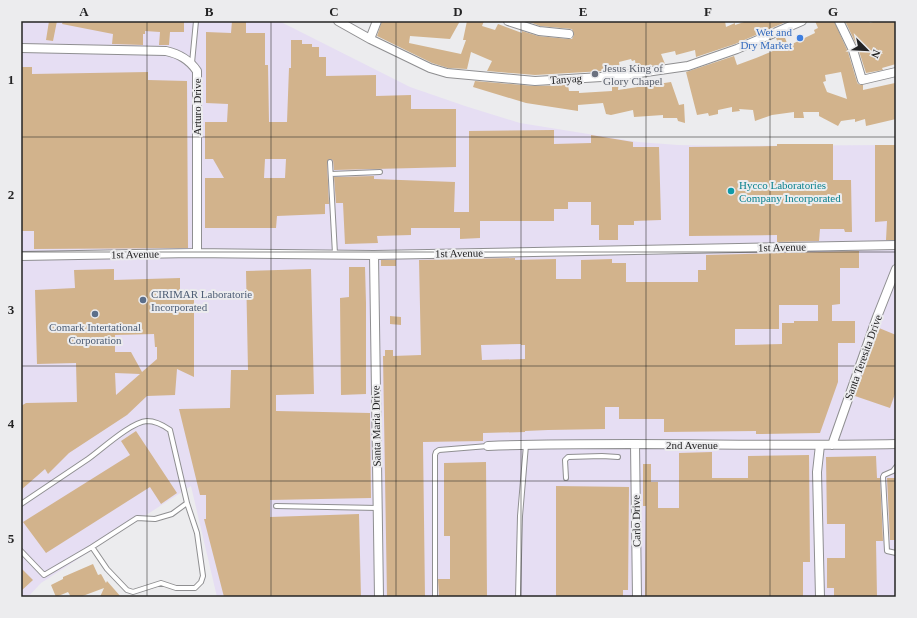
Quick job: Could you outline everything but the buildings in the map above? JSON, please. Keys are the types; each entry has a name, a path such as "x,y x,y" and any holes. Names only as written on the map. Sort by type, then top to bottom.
{"street":[{"name":"Tanyag","path":"338,21 373,41 430,68 447,73 535,81 618,76 688,66 737,49 802,21"},
{"path":"373,41 377,21"},
{"path":"508,21 539,31 569,34"},
{"path":"839,21 852,50 862,80 896,72"},
{"name":"Arturo Drive","path":"21,48 166,51 180,55 192,63 196,71 197,253"},
{"name":"1st Avenue","path":"21,256 197,253 374,255 896,245"},
{"name":"Santa Maria Drive","path":"374,255 379,597"},
{"name":"Santa Teresita Drive","path":"832,445 877,317 896,269"},
{"name":"2nd Avenue","path":"488,446 526,444 896,444"},
{"name":"Carlo Drive","path":"635,444 637,597"},
{"path":"820,445 817,472 820,597"}],"lane":[{"path":"192,63 196,21"},
{"path":"330,162 335,254"},
{"path":"331,174 380,172"},
{"path":"21,504 90,458 123,432 146,421 156,422 170,430 187,503 196,533 203,576 201,582 195,588 176,588 161,583 133,592 127,590 107,569 92,547"},
{"path":"518,597 520,516 526,444"},
{"path":"435,597 436,452 439,450 488,446"},
{"path":"566,478 565,460 568,457 618,457"},
{"path":"896,467 893,471 884,475 883,477 887,551 896,553"},
{"path":"21,551 44,575 92,547 137,518 155,519 172,514 187,503"},
{"path":"276,506 378,508"}],"shaded area":[{"path":"21,21 279,21 410,87 520,123 638,142 678,145 896,145 896,597 217,597 191,486 41,583 28,597 21,597"}],"place":[{"name":"Wet and Dry Market","path":"800,38"},
{"name":"Jesus King of Glory Chapel","path":"595,74"},
{"name":"Hycco Laboratories Company Incorporated","path":"731,191"},
{"name":"CIRIMAR Laboratorie Incorporated","path":"143,300"},
{"name":"Comark Intertational Corporation","path":"95,314"}]}
